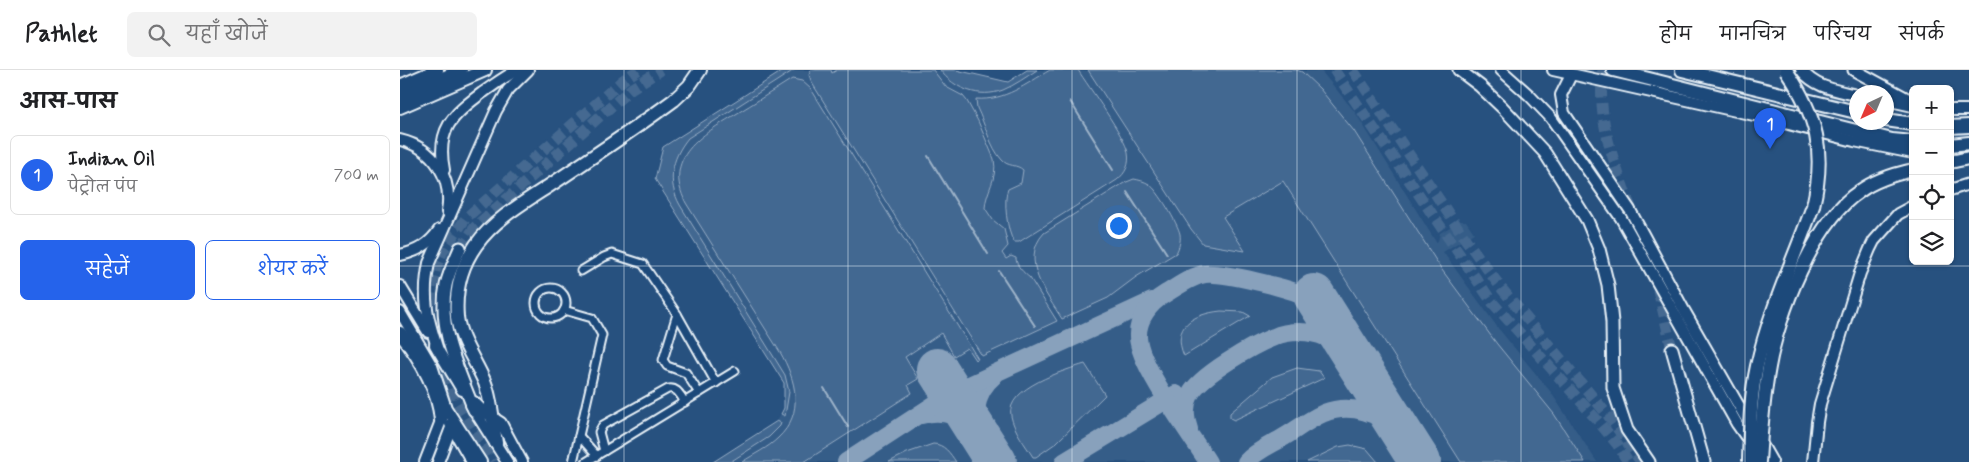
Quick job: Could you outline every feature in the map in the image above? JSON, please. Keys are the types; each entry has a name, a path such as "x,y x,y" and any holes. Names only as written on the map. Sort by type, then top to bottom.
{"highway":[{"path":"400,86 437,70"},
{"path":"400,97 461,70"},
{"path":"400,107 485,70"},
{"path":"496,443 485,384 460,333 457,293 466,261 485,234 515,209 674,100 689,86 700,70"},
{"path":"1459,70 1480,86 1502,107 1545,153 1587,220 1599,249 1608,285 1612,322 1613,388 1627,430 1649,462"},
{"path":"1614,70 1892,140 1909,142"},
{"path":"1682,70 1849,110"},
{"path":"1750,462 1750,414 1757,366 1770,317 1813,206 1818,188 1820,166 1811,112 1786,70"},
{"path":"1854,70 1909,100"},
{"path":"1894,121 1909,123"},
{"path":"1954,127 1969,126"},
{"path":"1954,145 1969,143"},
{"path":"1954,160 1969,157"},
{"path":"1761,462 1762,414 1774,345 1780,323 1811,249 1821,232 1840,208 1860,190 1897,174 1909,171"},
{"path":"460,248 447,283 444,318 452,353 474,410"},
{"path":"400,333 433,385 448,417"},
{"path":"1672,349 1704,462"}],"main road":[{"path":"400,256 413,252 426,244 441,227 447,211 447,182 441,156 446,130 450,122 461,108 518,70"},
{"path":"438,350 428,320 425,302 425,282 429,263 496,111 508,90 528,70"},
{"path":"1501,70 1551,118 1621,218 1737,424 1761,462"},
{"path":"1553,70 1909,152"},
{"path":"1801,70 1807,78 1819,86 1849,93"},
{"path":"1571,75 1561,95 1564,113 1630,210 1685,312 1772,462"},
{"path":"1894,102 1909,105"},
{"path":"1954,110 1969,110"},
{"path":"400,140 417,145 432,157 447,182"},
{"path":"1954,189 1969,184"},
{"path":"1813,462 1816,422 1820,404 1860,273 1874,241 1898,214 1909,208"},
{"path":"400,286 474,410 508,462"},
{"path":"400,312 432,366 448,417 472,462"},
{"path":"467,390 476,405 501,423 522,462"},
{"path":"425,462 448,417"},
{"path":"438,462 448,417"},
{"path":"448,417 481,462"}],"street":[{"path":"581,271 610,254 638,261 646,266 677,314 716,383"},
{"path":"545,290 556,290 564,297 564,310 557,317 546,317 537,310 537,298 545,290"},
{"path":"564,310 592,318 602,335 572,462"},
{"path":"677,314 663,360 668,366 686,373 699,393"},
{"path":"586,462 735,372"},
{"path":"604,451 598,432 603,425 668,389 672,388 677,391 685,402"},
{"path":"579,436 597,456"}],"shaded area":[{"path":"784,70 956,70 1008,82 1027,70 1321,71 1355,112 1436,242 1440,233 1460,221 1466,221 1474,233 1443,252 1498,328 1550,391 1597,462 713,462 776,422 784,408 784,383 655,179 663,147"},
{"path":"784,70 794,70 688,138 678,154 672,179 673,188 680,205 785,375 789,392 785,416 781,414 784,408 784,383 655,179 663,147"},
{"path":"811,70 831,70 832,73 837,70 933,70 946,87 963,96 978,121 994,159 993,179 985,208 993,220 1004,229 1008,246 1002,253 1006,259 1011,256 1016,258 1019,267 1030,278 1057,321 982,356 812,83 809,75"},
{"path":"940,70 956,70 1008,82 1027,70 1037,70 1003,90 994,93 977,93 960,87"},
{"path":"1050,70 1078,70 1121,136 1128,153 1128,165 1117,180 1019,242 1014,242 1008,223 1006,200 1008,189 1021,183 1023,170 1004,162 998,155 977,108 976,99 987,99 1006,94 1024,86"},
{"path":"1088,70 1297,70 1302,72 1320,89 1354,131 1442,270 1497,344 1554,414 1585,462 1461,462 1283,181 1223,217 1245,251 1203,244 1191,229"},
{"path":"792,79 802,81 811,89 978,359 975,360 967,348 954,356 941,333 905,357 918,379 908,385 912,393 804,462 742,462 770,445 786,428 792,418 795,407 794,385 780,352 686,203 680,187 679,173 682,160 699,139 710,130"},
{"path":"1134,179 1143,181 1153,187 1176,223 1180,234 1180,242 1176,253 1136,277 1108,298 1062,319 1038,277 1034,254 1037,243 1044,233 1124,183"},
{"path":"1221,311 1243,312 1250,316 1184,356 1180,337 1187,323 1202,315"},
{"path":"1085,364 1105,395 1056,443 1036,457 1033,457 1020,437 1011,416 1012,406 1017,397 1038,382"},
{"path":"1297,368 1319,371 1324,378 1234,420 1230,418 1230,413 1272,377"},
{"path":"777,421 781,423 780,426 769,437 730,462 713,462"},
{"path":"933,444 944,447 956,462 889,462 907,453"},
{"path":"1350,445 1367,449 1378,462 1307,462 1338,447"}],"waterway":[{"path":"1070,101 1113,170"},
{"path":"928,156 988,254"},
{"path":"1127,192 1167,254"},
{"path":"999,271 1035,326"},
{"path":"824,388 848,427"}],"taxiway":[{"path":"1208,462 1147,365 1138,337 1138,330 1146,312 1159,298 1189,279 1200,275 1214,274 1256,281 1297,293 1311,300 1325,313"},
{"path":"846,462 952,393 1152,301"},
{"path":"1189,429 1186,408 1188,399 1195,387 1215,370 1265,341 1283,334 1307,332 1326,337 1349,351"},
{"path":"981,439 978,430 977,405 982,390 994,376"},
{"path":"1064,462 1176,394"},
{"path":"1246,462 1259,451 1309,421 1334,410 1355,409 1375,415 1401,432"},
{"path":"921,415 930,413 953,415 966,422 978,433"}],"runway":[{"path":"1314,295 1420,462"},
{"path":"937,369 996,462"}],"tunnel":[{"path":"430,304 437,265 444,249 466,218 623,80 638,70"},
{"path":"460,248 475,227 632,88 661,70"},
{"path":"1334,70 1492,302 1598,421 1617,444 1628,462"},
{"path":"1353,70 1466,240 1502,289 1607,414 1641,462"},
{"path":"1603,70 1602,107 1608,142 1632,211"},
{"path":"1644,242 1652,265 1672,349"},
{"path":"441,357 456,400 493,462"}],"place":[{"name":"Indian Oil","path":"1770,149"}]}
